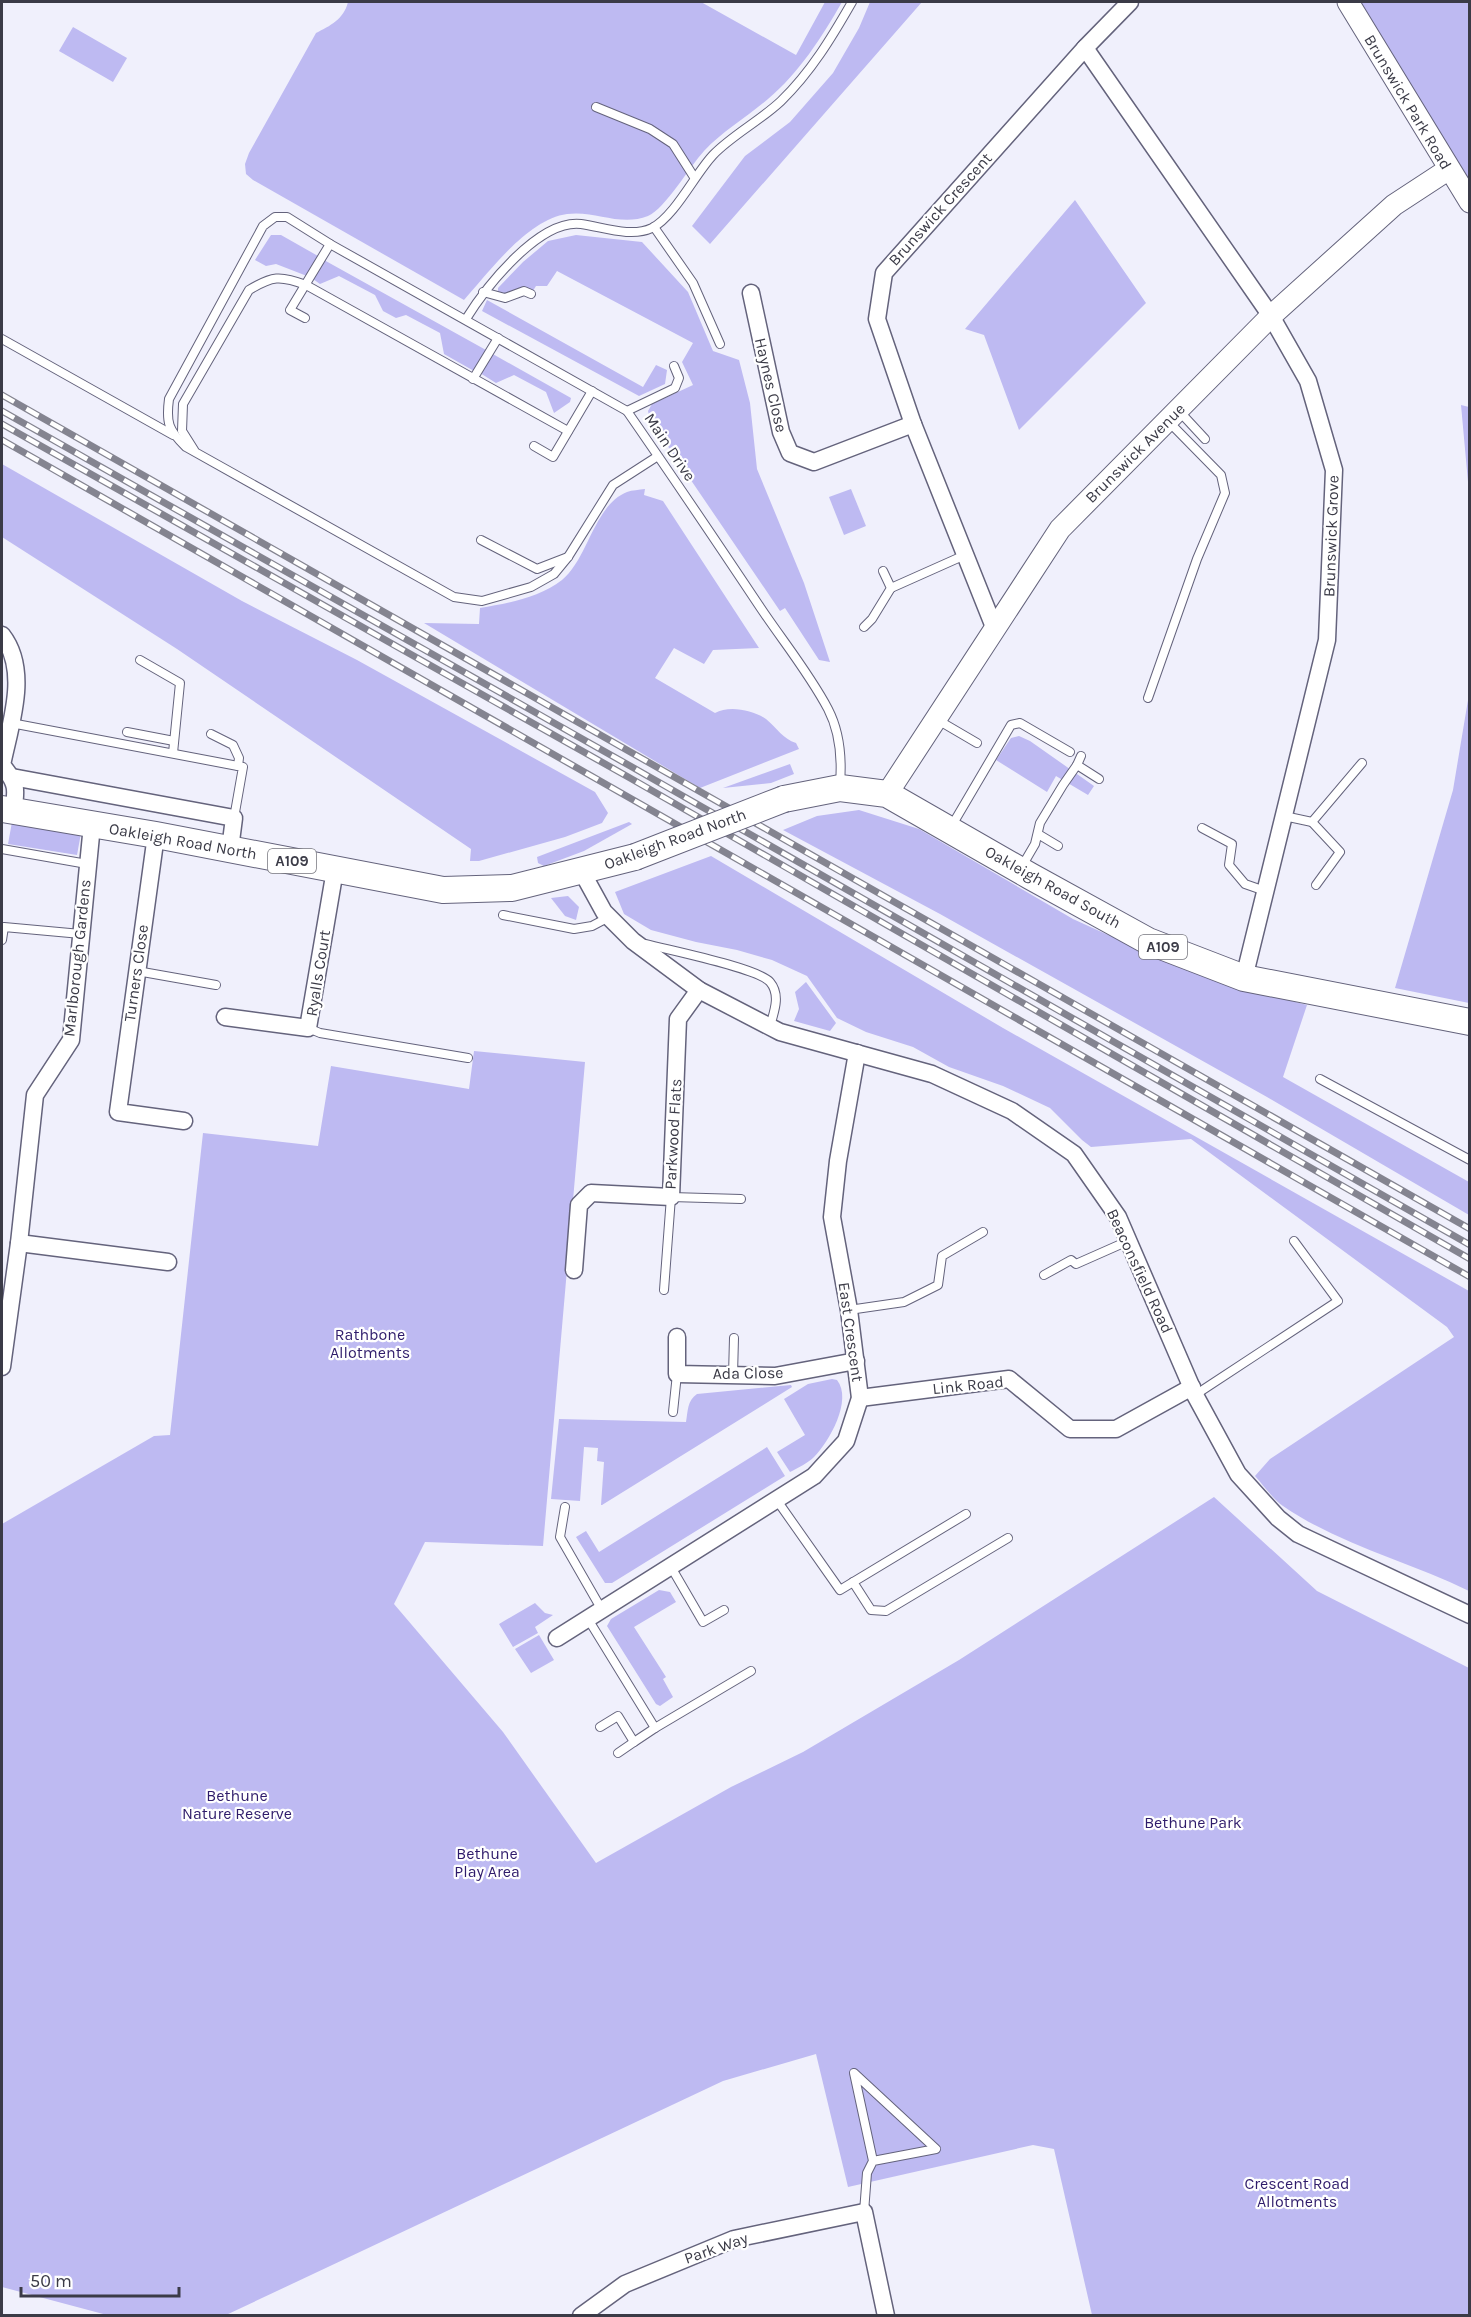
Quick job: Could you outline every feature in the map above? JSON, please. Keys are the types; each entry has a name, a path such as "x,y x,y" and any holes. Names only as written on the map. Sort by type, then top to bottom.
{"main road":[{"name":"Oakleigh Road North","path":"7,810 156,835 443,890 512,888 582,872 635,857 784,800 840,788 887,794"},
{"name":"Oakleigh Road South","path":"887,794 1148,941 1244,978 1470,1022"}],"street":[{"name":"Brunswick Crescent","path":"994,627 913,424 877,319 884,273 1085,48 1130,2"},
{"name":"Brunswick Park Road","path":"1348,2 1470,202"},
{"name":"Brunswick Grove","path":"1085,48 1271,316 1308,381 1334,470 1327,640 1244,978"},
{"name":"Brunswick Avenue","path":"887,794 1060,529 1271,316 1394,205 1449,169"},
{"name":"Haynes Close","path":"751,293 781,432 790,453 814,462 913,424"},
{"path":"2,635 10,645 17,677 11,723 2,765 12,777 17,790 7,810"},
{"path":"12,777 234,818 230,849"},
{"name":"Marlborough Gardens","path":"2,1367 19,1243 35,1095 71,1040 92,825"},
{"name":"Turners Close","path":"156,835 118,1112 184,1121"},
{"name":"Ryalls Court","path":"225,1017 308,1028 335,870"},
{"name":"Beaconsfield Road","path":"582,872 609,916 633,942 699,990 780,1032 932,1074 1012,1112 1074,1154 1118,1217 1193,1391 1238,1474 1278,1518 1298,1534 1470,1615"},
{"name":"Parkwood Flats","path":"574,1270 579,1205 591,1193 671,1197 678,1019 699,990"},
{"name":"East Crescent","path":"557,1638 814,1476 846,1441 860,1398 849,1310 832,1217 838,1161 857,1053"},
{"path":"19,1243 168,1262"},
{"path":"677,1337 677,1374"},
{"name":"Ada Close","path":"677,1374 775,1376 856,1361"},
{"name":"Link Road","path":"860,1398 1009,1379 1070,1429 1116,1428 1193,1391"},
{"path":"864,2212 886,2316"},
{"name":"Park Way","path":"581,2316 625,2284 734,2239 864,2212"}],"lane":[{"path":"466,319 483,292 533,242 556,228 578,224 637,232 654,227 669,214 694,177 715,153 763,117 799,82 823,52 852,2"},
{"path":"596,106 650,129 673,144 694,177"},
{"name":"Main Drive","path":"173,435 166,418 169,399 263,226 275,217 287,218 627,411 828,710 842,760 840,788"},
{"path":"654,227 693,283 720,344"},
{"path":"305,318 290,310 330,244"},
{"path":"195,453 182,431 183,404 249,290 268,278 286,278 306,285 568,432"},
{"path":"483,292 505,298 524,291 531,294"},
{"path":"473,379 498,338"},
{"path":"2,339 173,435 195,453 454,597 482,601 531,586 554,574 568,557 613,485 658,456"},
{"path":"627,411 675,388 678,378 674,366"},
{"path":"534,446 553,457 592,391"},
{"path":"1172,415 1205,439"},
{"path":"1148,698 1197,559 1225,493 1221,475 1172,415"},
{"path":"481,540 537,569 568,557"},
{"path":"864,627 872,619 891,588 965,555"},
{"path":"883,571 891,588"},
{"path":"140,660 180,683 173,753"},
{"path":"936,718 977,743"},
{"path":"11,723 243,767 234,818"},
{"path":"950,829 1011,725 1020,723 1070,752"},
{"path":"127,732 174,741"},
{"path":"211,734 233,745 239,758 238,766"},
{"path":"1020,870 1035,844 1040,824 1081,756"},
{"path":"1312,822 1362,763"},
{"path":"1077,765 1099,779"},
{"path":"1284,816 1312,822 1340,852 1316,885"},
{"path":"1202,828 1232,844 1229,865 1245,884 1265,891"},
{"path":"1038,834 1058,846"},
{"path":"2,849 87,864"},
{"path":"503,915 574,929 592,926 609,916"},
{"path":"2,940 4,927 81,934"},
{"path":"633,942 747,970 770,981 777,998 770,1026"},
{"path":"136,970 216,985"},
{"path":"308,1028 320,1033 468,1058"},
{"path":"1320,1078 1470,1160"},
{"path":"664,1290 671,1197 741,1199"},
{"path":"849,1310 904,1302 938,1285 942,1256 983,1232"},
{"path":"1044,1275 1071,1260 1076,1264 1128,1241"},
{"path":"1193,1391 1338,1301 1294,1241"},
{"path":"733,1375 734,1338"},
{"path":"673,1412 677,1374"},
{"path":"776,1499 840,1590 966,1514"},
{"path":"565,1507 560,1537 595,1615 655,1728"},
{"path":"853,1582 871,1610 886,1611 1008,1538"},
{"path":"671,1567 703,1622 724,1610"},
{"path":"618,1753 655,1728 751,1671"},
{"path":"600,1727 618,1716 634,1742"},
{"path":"864,2212 867,2173 873,2161 854,2073 936,2149 873,2161"}],"green space":[{"path":"348,2 701,2 796,55 825,2 842,2 818,41 790,78 704,151 655,212 638,219 627,220 577,213 552,218 510,248 464,300 246,174 245,164 249,153 316,33 340,17"},
{"path":"870,2 922,2 710,244 692,226 745,156 790,122 833,73 859,28"},
{"path":"1347,2 1469,2 1469,205"},
{"path":"73,27 127,58 113,82 59,51"},
{"path":"1075,200 1146,303 1019,430 984,335 965,329"},
{"path":"271,235 281,235 318,256 307,276 276,264 266,266 255,260"},
{"path":"576,235 642,242 688,292 713,351 739,360 750,403 757,469 804,583 830,662 819,660 785,608 780,611 650,420 648,411 652,404 693,385 682,362 693,343 557,271 547,286 536,286 531,294 498,294 498,288 523,262 548,241"},
{"path":"324,260 486,350 474,371 444,354 440,333 406,315 396,318 383,311 375,295 339,276 320,284 313,279"},
{"path":"487,300 643,387 656,365 667,370 665,384 639,396 482,311"},
{"path":"491,353 571,398 570,402 554,413 546,392 514,375 496,383 480,373"},
{"path":"1461,405 1469,407 1469,493"},
{"path":"2,464 242,601 357,660 595,792 608,813 602,823 565,837 479,861 470,861 471,849 177,649 2,537"},
{"path":"645,489 644,495 663,501 759,648 713,650 704,664 674,648 655,678 715,713 734,709 761,716 796,743 799,749 700,788 424,623 479,624 480,608 523,599 553,586 571,571 607,508 627,492"},
{"path":"851,489 866,526 844,535 829,497"},
{"path":"1469,694 1469,1003 1395,988 1453,790"},
{"path":"1019,736 1030,741 1094,786 1088,795 1056,776 1047,792 996,760 1011,738"},
{"path":"790,764 794,774 771,783 723,788"},
{"path":"859,810 919,829 1073,919 1161,959 1238,987 1307,1005 1283,1077 1469,1182 1469,1215 1267,1097 940,914 783,830 817,816"},
{"path":"12,822 81,833 77,855 8,844"},
{"path":"629,822 632,824 584,851 544,866 538,863 537,857"},
{"path":"711,856 1003,1028 1469,1291 1469,1591 1351,1542 1305,1520 1279,1503 1255,1476 1270,1459 1454,1337 1447,1327 1191,1139 1091,1147 1050,1108 1003,1086 949,1067 913,1047 866,1032 837,1018 807,976 772,960 651,930 624,914 615,892"},
{"path":"568,896 579,907 576,920 565,916 551,898"},
{"path":"806,982 836,1023 830,1031 794,1021 799,1009 795,992"},
{"path":"474,1051 585,1062 543,1546 425,1542 394,1604 503,1732 596,1863 731,1787 803,1752 959,1660 1214,1497 1317,1591 1469,1668 1469,2315 1092,2315 1054,2149 1033,2145 848,2187 816,2054 723,2081 226,2315 107,2315 2,2287 2,1524 154,1436 170,1435 203,1133 318,1146 331,1066 469,1089"},
{"path":"837,1380 841,1388 841,1409 837,1420 814,1457 790,1472 777,1452 805,1435 784,1399 808,1384"},
{"path":"791,1385 792,1387 602,1505 604,1462 597,1461 598,1448 584,1447 580,1501 551,1499 559,1419 686,1422 690,1403 697,1394"},
{"path":"767,1447 785,1476 612,1583 605,1583 576,1537 586,1531 599,1552"},
{"path":"659,1590 670,1592 676,1602 634,1627 666,1677 663,1679 673,1697 660,1706 656,1704 607,1626 611,1619"},
{"path":"535,1603 545,1613 553,1615 535,1627 538,1633 513,1647 499,1624"},
{"path":"539,1635 554,1660 531,1673 515,1649"}],"railway":[{"path":"2,395 1470,1229"},
{"path":"2,411 1470,1245"},
{"path":"2,424 630,778 1470,1259"},
{"path":"2,440 1470,1277"}],"park label":[{"name":"Rathbone Allotments","path":"370,1343"},
{"name":"Bethune Nature Reserve","path":"237,1804"},
{"name":"Bethune Park","path":"1193,1822"},
{"name":"Bethune Play Area","path":"487,1862"},
{"name":"Crescent Road Allotments","path":"1297,2192"}]}
